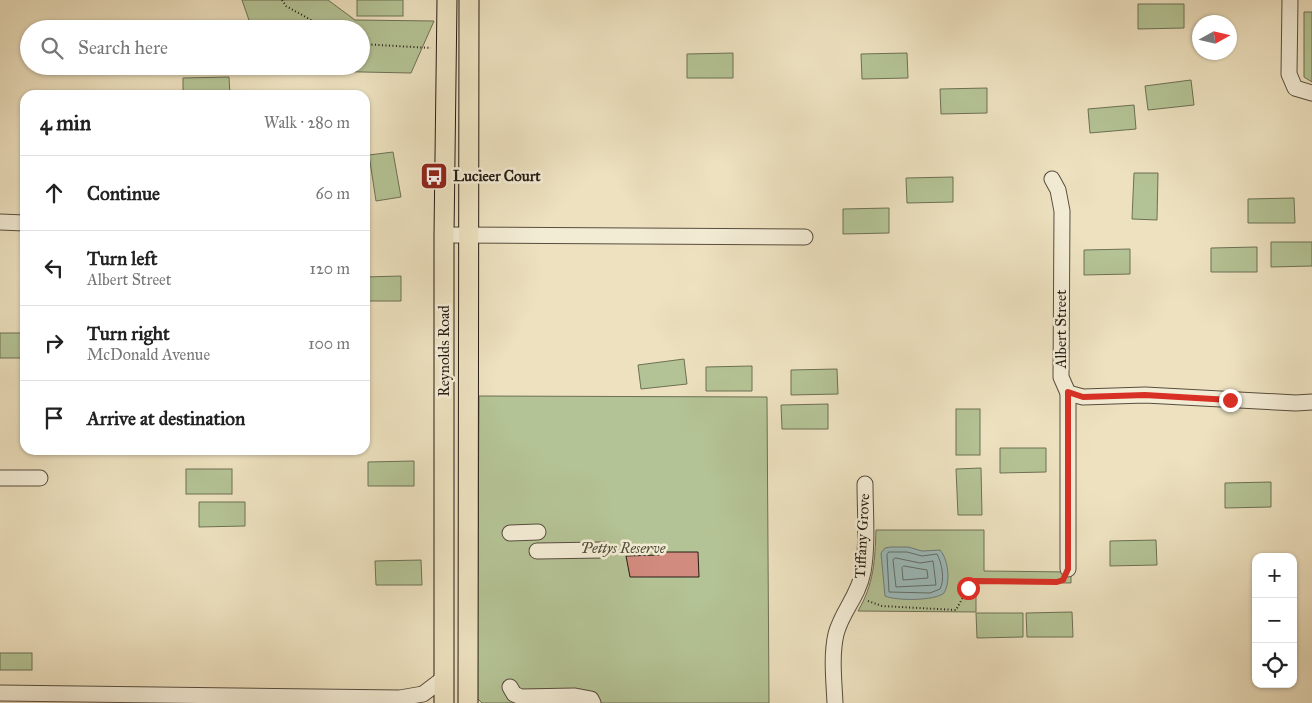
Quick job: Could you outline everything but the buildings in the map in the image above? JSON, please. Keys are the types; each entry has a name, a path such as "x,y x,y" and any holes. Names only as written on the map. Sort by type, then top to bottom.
{"main road":[{"name":"Reynolds Road","path":"444,703 444,235 447,0"},
{"name":"Reynolds Road","path":"468,703 467,234 469,0"}],"street":[{"path":"1290,0 1289,74 1295,88 1312,93"},
{"name":"Albert Street","path":"1052,179 1058,190 1062,211 1061,377 1068,392 1068,569"},
{"path":"0,222 20,223"},
{"path":"444,235 805,237"},
{"path":"1068,392 1083,397 1145,395 1296,403 1312,402"},
{"path":"0,478 40,478"},
{"name":"Tiffany Grove","path":"834,703 836,634 842,617 859,591 864,569 865,484"},
{"path":"510,533 538,532"},
{"path":"538,551 603,550"},
{"path":"0,693 219,699 407,701 423,694 444,678"},
{"path":"510,687 514,694 521,697 575,696 591,699 593,703"}],"path":[{"path":"282,0 286,6 311,20"},
{"path":"370,44 436,48"},
{"path":"868,602 882,606 956,610 968,588 975,581 1057,582 1063,580 1068,569"}],"green space":[{"path":"242,0 328,0 355,20 249,20"},
{"path":"357,0 403,0 403,16 357,16"},
{"path":"1138,4 1184,4 1184,28 1138,29"},
{"path":"1304,12 1312,12 1312,82 1304,77"},
{"path":"370,20 434,21 411,73 370,72"},
{"path":"733,53 733,78 687,78 687,54"},
{"path":"907,53 908,78 862,79 861,54"},
{"path":"229,77 230,90 183,90 183,78"},
{"path":"1191,80 1194,105 1148,110 1145,86"},
{"path":"987,88 987,113 941,114 940,89"},
{"path":"1134,105 1136,129 1090,133 1088,109"},
{"path":"393,152 401,197 376,201 370,155"},
{"path":"1134,173 1158,173 1157,220 1132,219"},
{"path":"953,177 953,202 907,203 906,178"},
{"path":"1294,198 1295,223 1248,223 1248,199"},
{"path":"889,208 889,233 843,234 843,209"},
{"path":"1271,242 1312,242 1312,266 1271,267"},
{"path":"1257,247 1257,272 1211,272 1211,248"},
{"path":"1130,249 1130,274 1084,275 1084,250"},
{"path":"401,276 401,301 370,301 370,277"},
{"path":"0,333 20,333 20,358 0,358"},
{"path":"684,359 687,384 641,389 638,365"},
{"path":"752,366 752,391 706,391 706,367"},
{"path":"837,369 838,394 791,395 791,370"},
{"name":"Pettys Reserve","path":"479,396 767,397 769,703 482,703 477,698"},
{"path":"828,404 828,429 782,429 781,405"},
{"path":"956,409 980,409 980,455 956,455"},
{"path":"1000,448 1046,448 1046,472 1000,473"},
{"path":"414,461 414,486 368,486 368,462"},
{"path":"981,468 982,515 958,515 956,469"},
{"path":"186,469 232,469 232,494 186,494"},
{"path":"1271,482 1271,507 1225,508 1225,483"},
{"path":"199,502 245,502 245,526 199,527"},
{"path":"876,530 984,530 984,571 1071,572 1071,583 976,582 976,612 858,611 870,581 874,562"},
{"path":"1156,540 1157,565 1110,566 1110,541"},
{"path":"421,560 422,585 376,585 375,561"},
{"path":"1072,612 1073,637 1027,637 1026,613"},
{"path":"976,613 1023,613 1023,637 977,638"},
{"path":"0,653 32,653 32,670 0,670"}],"water":[{"path":"908,547 922,551 940,550 948,570 944,593 933,598 915,599 898,599 885,596 881,553 885,548"}],"place":[{"name":"Lucieer Court","path":"434,176"}],"route":[{"path":"968,588 975,581 1057,582 1063,580 1068,569 1066,412 1068,392 1071,395 1083,397 1145,395 1230,400"}]}
